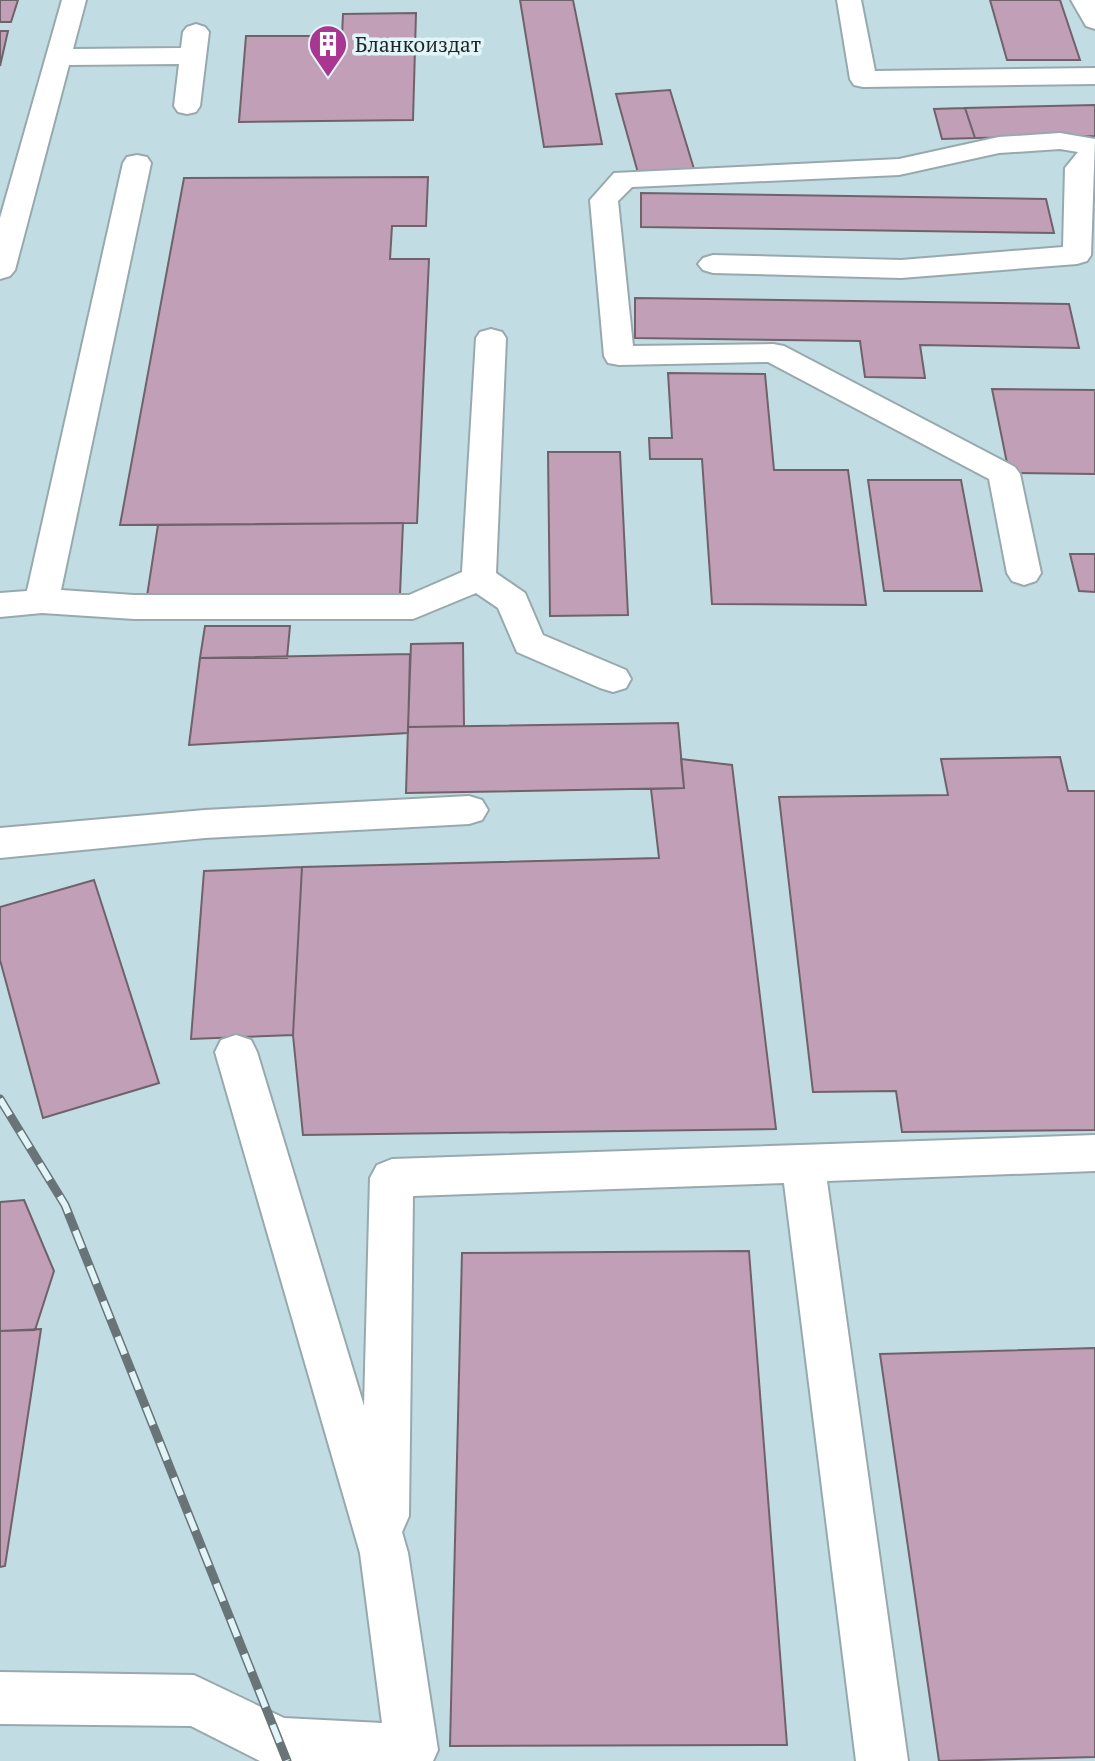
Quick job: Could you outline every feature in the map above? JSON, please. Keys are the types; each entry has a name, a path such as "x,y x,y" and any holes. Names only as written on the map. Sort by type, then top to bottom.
{"street":[{"path":"0,268 74,0"},
{"path":"849,0 863,79 1095,76"},
{"path":"1083,0 1095,21"},
{"path":"58,57 194,44 187,106"},
{"path":"713,264 901,269 1077,255 1079,167 1095,148 1060,141 999,145 899,167 624,179 604,200 620,356 773,353 1004,474 1024,573"},
{"path":"42,601 137,163"},
{"path":"480,578 491,338"},
{"path":"0,605 42,601 134,607 413,607 480,578"},
{"path":"480,578 513,601 529,643 613,679"},
{"path":"0,843 205,824 469,810"},
{"path":"0,1698 194,1701 281,1744 413,1756 384,1553 236,1052"},
{"path":"384,1553 392,1178 1095,1153"},
{"path":"803,1163 882,1761"}],"shaded area":[{"path":"0,0 1095,0 1095,1761 0,1761"}],"building":[{"path":"0,0 18,0 11,22 0,22"},
{"path":"520,0 573,0 602,144 544,147"},
{"path":"990,0 1060,0 1080,60 1007,60"},
{"name":"Бланкоиздат","path":"416,13 413,120 239,122 246,36 342,36 343,14"},
{"path":"0,31 8,31 0,66"},
{"path":"670,90 694,169 638,173 616,94"},
{"path":"1095,105 1095,136 975,138 965,108"},
{"path":"965,108 975,138 942,139 934,109"},
{"path":"428,177 426,226 392,226 390,259 429,259 417,523 120,525 184,178"},
{"path":"641,193 1046,199 1054,233 641,227"},
{"path":"635,298 1069,304 1079,348 920,345 925,378 865,377 860,341 635,338"},
{"path":"668,373 765,374 774,470 848,470 866,605 712,604 702,459 650,459 649,438 672,438"},
{"path":"992,389 1095,390 1095,474 1009,473"},
{"path":"548,452 620,452 628,615 550,616"},
{"path":"868,480 961,480 982,591 884,591"},
{"path":"403,523 400,594 147,596 158,525"},
{"path":"1070,554 1095,554 1095,592 1079,591"},
{"path":"205,626 290,626 287,658 200,658"},
{"path":"463,643 464,726 408,727 411,644"},
{"path":"410,654 408,733 189,745 200,658"},
{"path":"678,723 684,788 406,793 408,727"},
{"path":"1060,757 1068,791 1095,791 1095,1130 902,1132 896,1091 813,1092 779,797 948,795 941,759"},
{"path":"681,759 732,765 776,1129 303,1135 293,1035 302,867 659,858 651,789 684,788"},
{"path":"302,867 293,1035 191,1039 204,871"},
{"path":"94,880 159,1083 43,1118 0,960 0,907"},
{"path":"24,1200 54,1271 35,1330 0,1331 0,1202"},
{"path":"749,1251 787,1745 450,1746 462,1253"},
{"path":"41,1329 5,1566 0,1567 0,1331"},
{"path":"1095,1348 1095,1757 939,1761 880,1354"}],"railway":[{"path":"0,1099 65,1205 287,1761"}],"place":[{"name":"Бланкоиздат","path":"328,78"}]}
